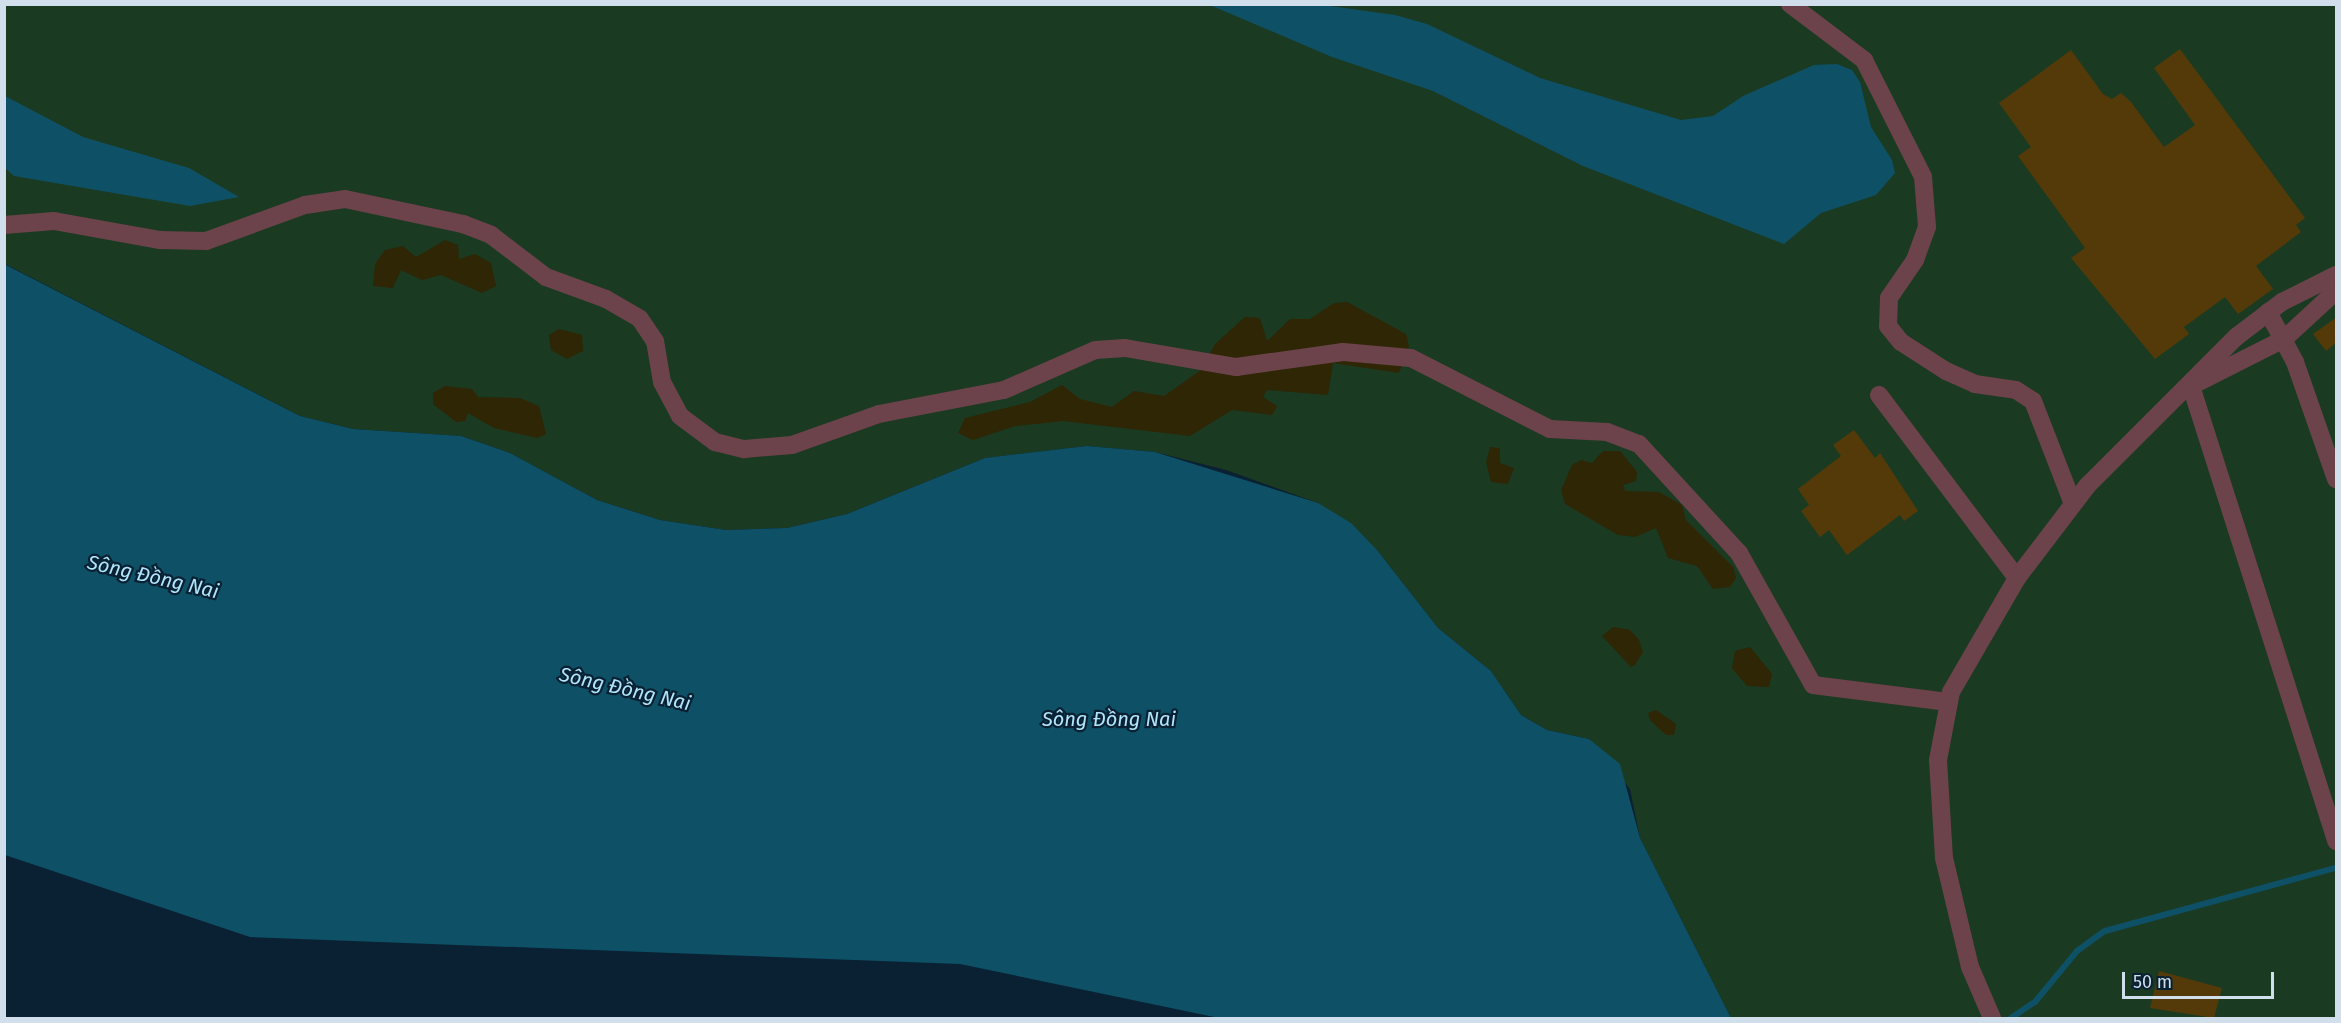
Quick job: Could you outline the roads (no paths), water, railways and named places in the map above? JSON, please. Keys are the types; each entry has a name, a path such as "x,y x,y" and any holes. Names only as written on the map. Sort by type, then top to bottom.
{"street":[{"path":"1790,4 1864,60 1923,177 1927,227 1915,260 1886,307 1891,332 1946,371 1976,384 2016,390 2033,401 2073,504"},
{"path":"4,225 54,221 160,240 206,241 305,205 345,199 463,224 498,240 546,277 632,313 654,341 662,382 680,416 715,442 744,449 792,446 879,414 1004,390 1095,350 1125,348 1236,367 1343,352 1412,358 1550,429 1607,432 1640,444 1739,553 1814,685 1948,702"},
{"path":"1992,1018 1970,967 1944,858 1938,760 1948,702 2017,578 2073,504 2268,312 2337,275"},
{"path":"2191,386 2284,339 2337,291"},
{"path":"2268,312 2284,339 2337,479"},
{"path":"2191,386 2337,841"},
{"path":"1879,395 2017,578"}],"water":[{"path":"1210,5 1323,5 1395,15 1427,24 1540,78 1681,120 1713,116 1743,96 1814,65 1837,64 1852,70 1860,82 1871,127 1892,160 1895,173 1876,195 1821,213 1784,244 1583,166 1433,91 1332,57"},
{"path":"5,96 83,137 189,168 239,197 190,206 14,176 5,168"},
{"name":"Sông Đồng Nai","path":"4,264 300,416 353,429 461,436 510,453 597,500 660,520 726,530 787,528 847,514 985,458 1087,446 1155,452 1318,503 1351,523 1377,550 1438,628 1491,671 1521,715 1547,730 1589,739 1620,764 1640,838 1731,1018 1219,1018 960,964 250,937 5,855"}],"waterway":[{"path":"2011,1018 2035,1002 2077,951 2105,931 2336,868"}]}
